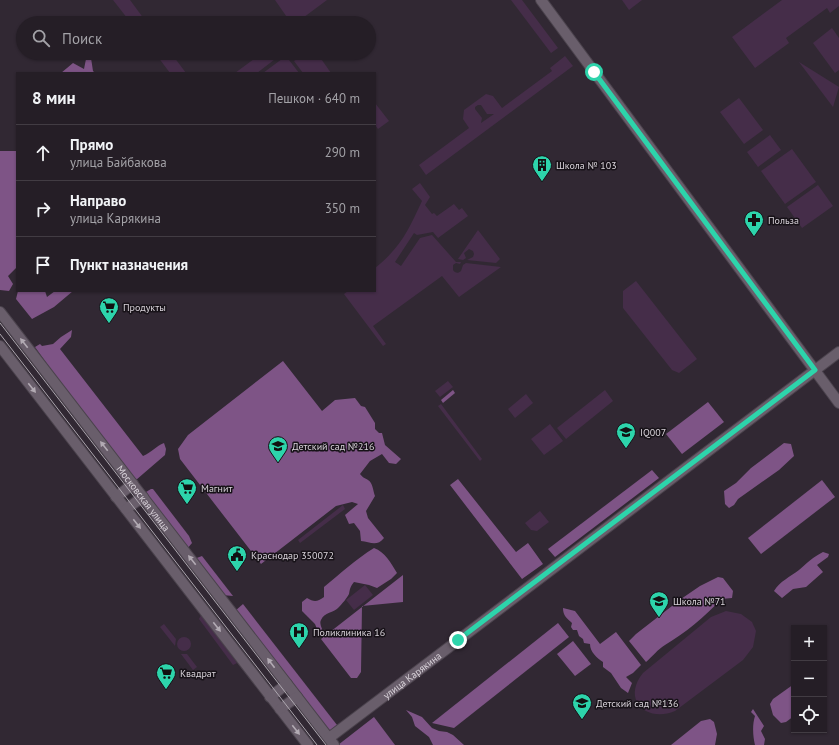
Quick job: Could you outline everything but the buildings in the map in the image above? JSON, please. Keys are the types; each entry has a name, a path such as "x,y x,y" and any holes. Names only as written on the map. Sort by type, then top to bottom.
{"street":[{"path":"541,0 839,402"},
{"name":"Московская улица","path":"0,312 332,741"},
{"name":"Московская улица","path":"0,346 308,745"},
{"name":"улица Карякина","path":"332,741 839,352"},
{"path":"116,497 133,484"},
{"path":"126,509 143,497"},
{"path":"270,697 287,684"},
{"path":"280,709 297,697"}],"shaded area":[{"path":"113,0 130,0 142,16 126,16"},
{"path":"275,0 327,0 305,16 286,16"},
{"path":"511,0 522,0 558,48 551,53"},
{"path":"622,0 642,0 629,10"},
{"path":"782,0 839,0 839,6 830,13 827,8 786,38 789,43 755,68 732,37"},
{"path":"832,28 839,38 839,70 835,73 813,43"},
{"path":"565,56 573,66 426,175 419,165 469,128 463,119 464,110 486,94 493,96 502,108 552,71 550,68","holes":["481,105 487,114 494,114 481,123 482,118 475,109 475,107"]},
{"path":"86,60 91,60 94,72 62,72 73,63 84,69"},
{"path":"160,60 176,60 185,72 169,72"},
{"path":"253,60 274,60 258,72 236,72"},
{"path":"281,60 289,60 298,72 264,72"},
{"path":"322,60 330,72 302,72 294,61"},
{"path":"799,62 839,87 833,107"},
{"path":"739,98 763,130 744,144 720,112"},
{"path":"376,104 389,121 378,129 376,126"},
{"path":"770,135 781,150 758,167 747,152"},
{"path":"792,149 816,182 785,204 761,171"},
{"path":"0,151 16,151 16,268 8,276 13,284 9,291 0,290"},
{"path":"420,183 430,197 425,205 432,214 434,213 437,216 454,204 459,210 462,208 468,216 438,238 433,232 417,235 414,233 395,262 401,266 420,238 432,235 456,262 461,262 460,264 456,263 453,265 453,270 456,272 459,273 463,265 466,263 501,267 459,297 442,276 373,326 386,344 383,346 344,294 347,292 376,292 376,267 391,253 403,238 422,201 412,189"},
{"path":"818,185 833,206 802,228 787,207"},
{"path":"478,230 500,259 496,263 467,260 473,257 474,254 473,251 469,249 464,253 466,258 463,260 458,259"},
{"path":"636,281 697,359 679,373 672,370 623,308 623,291"},
{"path":"18,292 45,292 47,297 54,292 72,292 54,307 32,319 16,299"},
{"path":"72,330 71,337 60,349 143,456 164,443 166,449 165,455 136,480 64,388 35,347 40,344 42,346 53,344"},
{"name":"Детский сад №216","path":"283,361 322,411 335,400 355,398 361,406 365,407 375,423 375,429 379,433 382,433 385,445 401,459 396,464 389,463 382,454 370,461 360,474 370,481 373,487 375,496 366,511 368,518 384,538 381,541 373,543 361,541 360,531 354,523 349,524 345,515 358,504 352,502 336,506 261,564 180,459 178,449 188,435"},
{"path":"448,381 453,387 440,397 435,391"},
{"path":"453,390 455,393 443,403 441,400"},
{"path":"605,390 613,401 566,439 557,428"},
{"path":"526,394 533,403 515,418 508,409"},
{"path":"708,402 724,422 682,454 666,434"},
{"path":"441,404 482,459 480,461 438,406"},
{"path":"550,424 563,441 544,455 531,439"},
{"path":"784,443 791,444 794,456 779,470 738,499 734,505 729,508 725,504 724,491 736,483 751,468"},
{"path":"652,470 659,478 555,557 548,549"},
{"path":"458,479 516,552 528,543 543,564 522,579 450,485"},
{"path":"822,480 835,497 761,554 748,538"},
{"path":"153,489 189,536 192,543 187,549 145,495 146,492"},
{"path":"343,505 345,509 300,543 298,540"},
{"path":"540,511 549,522 537,531 531,530 525,523"},
{"path":"374,548 385,555 397,573 377,588 354,582 348,596 342,604 337,609 322,617 320,623 323,632 320,633 315,624 302,611 302,602 307,598 316,601 324,597 324,587 354,562"},
{"path":"823,552 829,554 828,557 817,565 823,572 806,587 793,589 782,598 774,591 782,582"},
{"path":"202,556 233,596 222,595 194,559"},
{"path":"403,575 403,602 363,606"},
{"path":"718,577 723,578 733,591 732,598 721,599 694,624 662,647 646,662 629,641 681,599 700,586"},
{"path":"365,585 373,595 354,610 346,600"},
{"path":"243,604 337,725 328,732 235,611"},
{"path":"362,607 361,672 357,678 351,678 321,639"},
{"path":"563,608 575,611 600,644 616,632 641,665 633,673 626,677 632,683 628,693 621,688 611,673 603,667 603,662 596,657 590,647 590,644 584,643 577,630 573,630 571,627 572,623 565,615"},
{"path":"726,611 741,614 752,622 756,631 753,647 743,660 675,711 665,714 655,714 640,707 636,700 635,692 637,683 643,673 711,617"},
{"path":"201,615 237,663 233,665 199,619"},
{"path":"558,623 569,637 454,728 432,723"},
{"path":"164,624 176,639 175,646 160,627"},
{"path":"184,637 189,639 191,644 189,649 184,651 179,649 177,644 179,639"},
{"path":"573,641 591,664 575,676 557,654"},
{"path":"181,654 187,654 197,667 193,670"},
{"path":"791,686 791,718 786,722 781,723 773,715 770,704 773,699"},
{"path":"753,709 764,726 761,731 765,739 764,745 755,745 753,723 755,716 751,712"},
{"path":"406,710 422,717 432,728 453,735 464,745 433,745 429,737 415,726 412,717"},
{"path":"374,717 395,745 338,745"},
{"path":"710,719 714,722 717,734 715,745 671,745 701,721"}],"tram line":[{"path":"0,323 326,745"},
{"path":"0,334 317,745"}],"place":[{"name":"Школа № 103","path":"542,182"},
{"name":"Польза","path":"754,237"},
{"name":"Продукты","path":"109,324"},
{"name":"IQ007","path":"626,449"},
{"name":"Детский сад №216","path":"278,463"},
{"name":"Магнит","path":"187,505"},
{"name":"Краснодар 350072","path":"237,572"},
{"name":"Школа №71","path":"659,618"},
{"name":"Поликлиника 16","path":"299,649"},
{"name":"Квадрат","path":"166,690"},
{"name":"Детский сад №136","path":"582,720"}],"route":[{"path":"458,640 815,370 594,72"}]}
